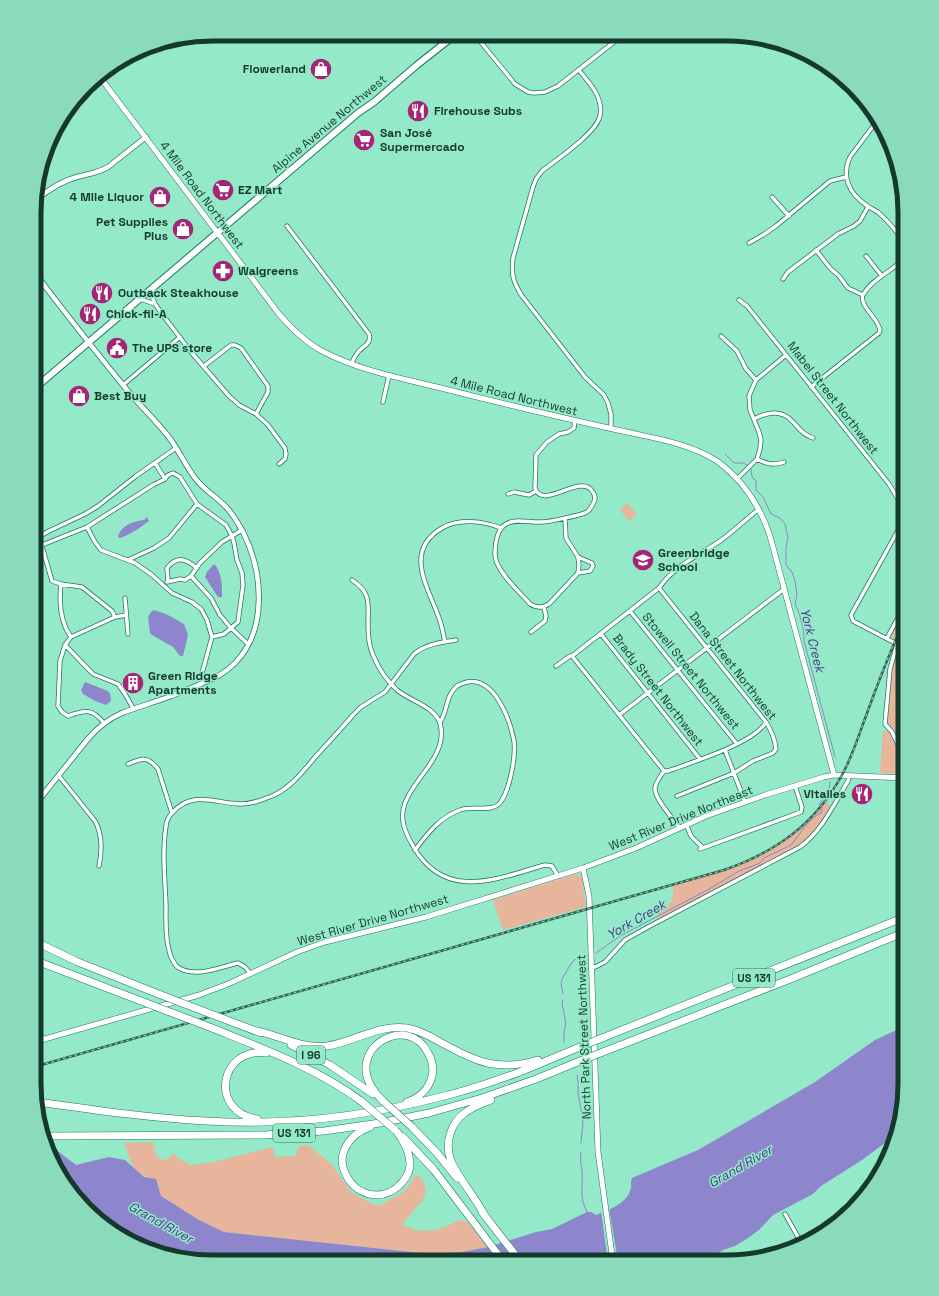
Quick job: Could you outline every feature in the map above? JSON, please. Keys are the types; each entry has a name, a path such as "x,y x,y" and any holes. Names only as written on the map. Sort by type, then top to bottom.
{"highway":[{"name":"Alpine Avenue Northwest","path":"41,383 358,113 374,102 447,41"},
{"name":"US 131","path":"42,1102 168,1118 206,1121 269,1122 380,1111 448,1095 524,1070 898,920"},
{"name":"US 131","path":"49,1136 265,1135 324,1131 380,1123 453,1107 536,1079 788,980 898,935"},
{"name":"I 96","path":"41,944 78,962 290,1045 347,1075 383,1101 412,1127 443,1160 515,1255"},
{"name":"I 96","path":"41,963 284,1057 331,1082 361,1101 410,1143 434,1170 498,1255"},
{"path":"257,1031 271,1034 297,1044 319,1046 337,1043 387,1028 407,1028 426,1035 470,1058 494,1065 506,1066 527,1063 583,1046"},
{"path":"380,1111 415,1098 422,1094 429,1084 432,1072 431,1059 424,1046 414,1038 402,1035 388,1037 379,1042 369,1054 366,1064 367,1078 371,1087 383,1101"},
{"path":"269,1122 248,1117 237,1112 227,1098 225,1079 231,1066 237,1060 250,1053 258,1052 284,1057"},
{"path":"485,1216 452,1162 448,1148 450,1132 456,1121 467,1111 536,1079"},
{"path":"380,1123 357,1133 349,1140 342,1157 344,1172 349,1181 355,1188 365,1193 374,1195 385,1194 396,1189 407,1176 410,1163 408,1150 404,1141 396,1130"}],"main road":[{"name":"4 Mile Road Northwest","path":"103,81 279,314 311,345 351,364 372,371 685,446 716,461 737,479 759,509 770,536 834,775"},
{"name":"West River Drive Northeast","path":"583,868 636,848 686,824 745,802 795,786 834,775 898,778"},
{"name":"North Park Street Northwest","path":"583,868 589,896 598,1152 612,1255"},
{"name":"West River Drive Northwest","path":"41,1040 199,995 250,974 297,952 325,942 426,916 583,868"}],"street":[{"path":"480,41 515,84 528,92 534,93 545,92 558,86 615,41"},
{"path":"579,70 593,88 597,96 600,108 599,119 590,132 546,168 536,179 532,188 514,258 512,277 522,296 585,377 604,396 611,414 611,429"},
{"path":"874,125 850,156 847,162 846,177 849,187 854,195 868,207 877,211 898,235"},
{"path":"41,196 55,185 62,182 101,171 146,137"},
{"path":"749,242 769,231 830,182 846,177"},
{"path":"772,197 789,216"},
{"path":"783,279 788,272 816,250 838,234 854,226 860,221 868,207"},
{"path":"288,226 369,334 370,337 368,343 358,353 351,364"},
{"path":"816,250 848,288 863,295"},
{"path":"866,256 882,276"},
{"path":"811,387 879,333 880,326 864,304 863,295 868,288 898,264"},
{"path":"41,281 88,343 171,440 198,482 226,506 237,521 254,559 258,577 258,609 253,634 242,655 225,672 216,678 172,696 133,708 114,716 104,723 87,740 41,798"},
{"path":"150,291 155,304 232,400 256,414 268,425 285,448 286,456 279,464"},
{"path":"140,299 155,304"},
{"name":"Mabel Street Northwest","path":"739,300 747,306 889,484 898,499"},
{"path":"721,336 737,351 746,369 756,380"},
{"path":"123,385 180,337"},
{"path":"204,366 231,345 241,348 268,386 268,392 256,414"},
{"path":"737,479 757,459 761,440 760,432 750,410 749,396 756,380 786,355"},
{"path":"382,402 389,375"},
{"path":"754,418 764,414 780,413 790,419 802,432 813,438"},
{"path":"536,491 536,456 547,442 574,428 576,421"},
{"path":"41,535 85,514 98,506 176,448"},
{"path":"757,459 769,464 784,462"},
{"path":"155,463 165,479"},
{"path":"42,546 87,527 173,473 180,477 197,504 226,525 232,536 237,560 242,573 243,584 238,622 230,627 224,634 212,637"},
{"path":"536,491 546,496 576,487 586,486 590,488 595,499 591,507 586,512 542,522 516,521 506,524 501,528 497,537 495,550 495,556 498,564 503,572 534,607 544,607 549,604 578,573 578,557 566,538 565,518"},
{"path":"508,494 514,492 530,495 536,491"},
{"path":"128,560 154,548 169,538 197,504"},
{"path":"556,666 572,656 659,588 676,570 721,540 759,509"},
{"path":"445,642 440,619 425,585 420,565 421,556 425,545 431,536 438,530 455,523 491,524 501,528"},
{"path":"87,527 101,550 128,560 145,570 172,593 192,602 201,609 207,620 212,637 202,673"},
{"path":"164,585 168,581 180,579 185,580 191,576 222,542 242,530"},
{"path":"898,530 852,612 852,618 856,622 897,644 890,669 886,724 898,744"},
{"path":"41,543 52,581 82,587 112,611 115,617"},
{"path":"578,557 592,562 594,566 590,571 578,573"},
{"path":"168,581 167,568 176,560 185,560 197,568"},
{"path":"191,576 211,598 220,615 230,627 248,644"},
{"path":"352,580 364,591 368,599 369,641 373,655 380,669 392,685 405,696 422,704 431,711 440,722 441,729 439,745 434,757 408,796 402,815 405,833 415,850 425,863 437,873 458,882 495,880 545,865 552,866 558,876"},
{"path":"61,584 59,599 61,612 66,630 71,637"},
{"name":"Dana Street Northwest","path":"659,588 766,722 774,738 776,749 775,751 753,761 734,773 677,796"},
{"path":"619,715 784,589"},
{"path":"125,598 128,634"},
{"path":"531,632 545,621 546,616 544,607"},
{"name":"Stowell Street Northwest","path":"630,611 737,744"},
{"path":"104,723 96,714 90,712 83,711 68,716 62,712 58,706 60,661 65,645 71,637 115,617 126,615"},
{"path":"887,638 898,618"},
{"name":"Brady Street Northwest","path":"601,634 700,759"},
{"path":"250,974 245,967 238,963 192,973 177,966 170,956 167,936 164,851 166,824 172,813 178,807 187,802 199,799 240,804 251,803 262,800 281,791 289,786 361,707 385,692 392,685 414,654 420,650 456,640"},
{"path":"65,645 93,674 118,684 133,708"},
{"path":"572,656 664,771"},
{"path":"415,850 441,820 460,810 468,808 492,808 502,802 508,788 513,764 514,742 508,716 492,691 484,685 477,682 470,682 456,686 450,693 446,702 444,716 440,722"},
{"path":"664,771 668,771 726,750 745,740 762,728 766,722"},
{"path":"726,750 745,802"},
{"path":"128,764 144,759 149,760 155,765 158,769 172,813"},
{"path":"664,771 657,782 656,791 669,814 680,827"},
{"path":"59,776 95,821 98,827 102,841 99,866"},
{"path":"591,969 605,962 625,940 807,842 821,825 848,781 849,776"},
{"path":"686,824 692,836 701,848 799,813 802,811 802,808 795,786"},
{"path":"785,1214 799,1239"}],"shaded area":[{"path":"627,503 637,514 629,521 620,510"},
{"path":"898,621 898,642 893,639 892,633"},
{"path":"898,649 898,774 880,773 883,731 887,731 892,668"},
{"path":"825,800 831,808 807,842 660,921 658,915 672,901 673,885 728,869 769,851 790,837 809,819"},
{"path":"576,874 582,878 586,907 503,930 493,900"},
{"path":"153,1142 156,1155 162,1160 169,1159 173,1152 176,1157 191,1165 213,1162 273,1147 275,1157 295,1156 299,1146 308,1145 331,1164 352,1193 370,1203 380,1206 406,1190 416,1174 423,1180 426,1191 423,1200 402,1225 424,1231 445,1227 459,1220 467,1222 488,1247 462,1252 430,1254 224,1232 199,1220 161,1196 156,1179 148,1177 137,1171 131,1162 124,1143"}],"water":[{"path":"147,517 149,521 132,533 120,538 118,537 122,529 128,524 144,520"},
{"path":"214,564 220,575 222,597 218,597 205,577 207,572"},
{"path":"154,610 166,614 184,624 188,635 183,656 180,656 173,647 150,633 148,617"},
{"path":"85,682 108,691 111,701 106,705 83,694 81,690"},
{"name":"Grand River","path":"898,1029 898,1095 895,1117 888,1140 862,1160 821,1186 813,1194 773,1215 759,1230 748,1238 715,1255 190,1254 147,1242 108,1220 91,1205 76,1188 54,1149 76,1165 109,1157 125,1160 144,1177 156,1179 161,1196 199,1220 224,1232 430,1254 462,1252 488,1247 536,1232 552,1229 587,1212 591,1212 596,1215 611,1209 625,1200 628,1196 631,1189 632,1178 698,1150 815,1082 875,1040"}],"pier":[{"path":"609,1207 617,1255 607,1255 601,1211"}],"waterway":[{"name":"York Creek","path":"725,454 734,463 743,463 747,465"},
{"name":"York Creek","path":"751,469 752,477 756,481 756,490 763,497 771,514 780,518 785,524 788,538 786,548 786,565 792,572 795,581 797,595 795,604 802,622 804,641 835,757"},
{"name":"York Creek","path":"819,805 829,789 830,782"},
{"name":"York Creek","path":"596,953 620,936 711,888 739,871 760,863 764,858 789,846 809,822 821,813 822,808"},
{"name":"York Creek","path":"563,994 561,984 562,979 572,962 579,957 587,956"},
{"name":"York Creek","path":"563,1000 562,1003 566,1024 564,1031 564,1042"},
{"name":"York Creek","path":"577,1075 583,1122 581,1143"},
{"name":"York Creek","path":"581,1152 582,1197 587,1212"}],"railway":[{"path":"41,1065 724,870 761,854 777,845 807,822 831,792 842,775 851,756 882,672 898,635"}],"place":[{"name":"Flowerland","path":"321,69"},
{"name":"Firehouse Subs","path":"418,111"},
{"name":"San José Supermercado","path":"364,140"},
{"name":"EZ Mart","path":"223,190"},
{"name":"4 Mile Liquor","path":"160,197"},
{"name":"Pet Supplies Plus","path":"183,229"},
{"name":"Walgreens","path":"223,271"},
{"name":"Outback Steakhouse","path":"102,293"},
{"name":"Chick-fil-A","path":"90,314"},
{"name":"The UPS store","path":"117,348"},
{"name":"Best Buy","path":"79,396"},
{"name":"Greenbridge School","path":"643,560"},
{"name":"Green Ridge Apartments","path":"133,683"},
{"name":"Vitalies","path":"862,794"}]}
